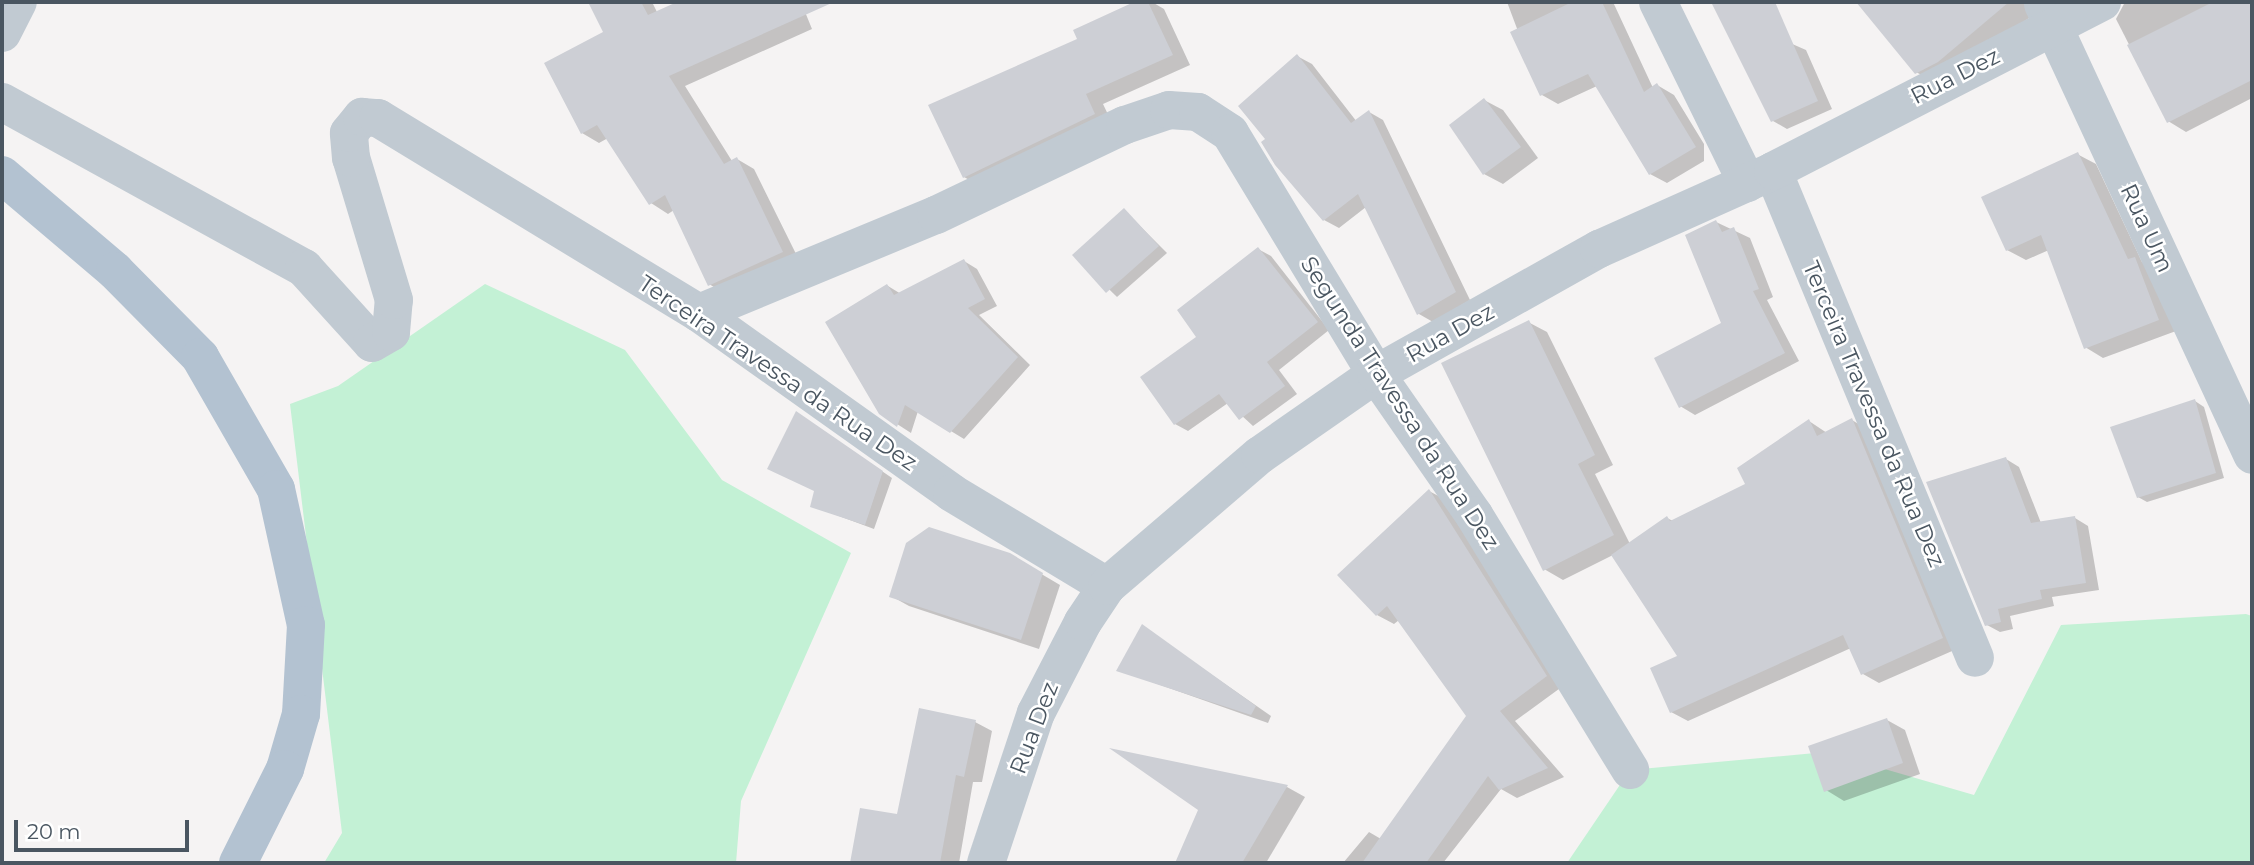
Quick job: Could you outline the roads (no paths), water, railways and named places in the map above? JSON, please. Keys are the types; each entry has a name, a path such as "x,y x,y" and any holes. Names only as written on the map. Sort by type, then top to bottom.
{"main road":[{"path":"2,175 115,271 200,357 276,489 306,625 301,714 285,769 238,863"}],"street":[{"path":"2,33 18,2"},
{"name":"Terceira Travessa da Rua Dez","path":"1658,2 1760,177 1975,658"},
{"name":"Rua Dez","path":"986,863 1037,713 1071,643 1107,586 1261,456 1376,374 1600,248 1760,177 2048,13 2102,2"},
{"name":"Rua Um","path":"2048,13 2252,455"},
{"name":"Terceira Travessa da Rua Dez","path":"2,103 304,268 372,343 391,332 394,300 351,158 353,124 362,117 378,118 699,313 952,493 1107,586"},
{"name":"Segunda Travessa da Rua Dez","path":"699,313 936,215 1125,125 1186,109 1212,118 1230,133 1376,374 1475,515 1630,770"}]}
